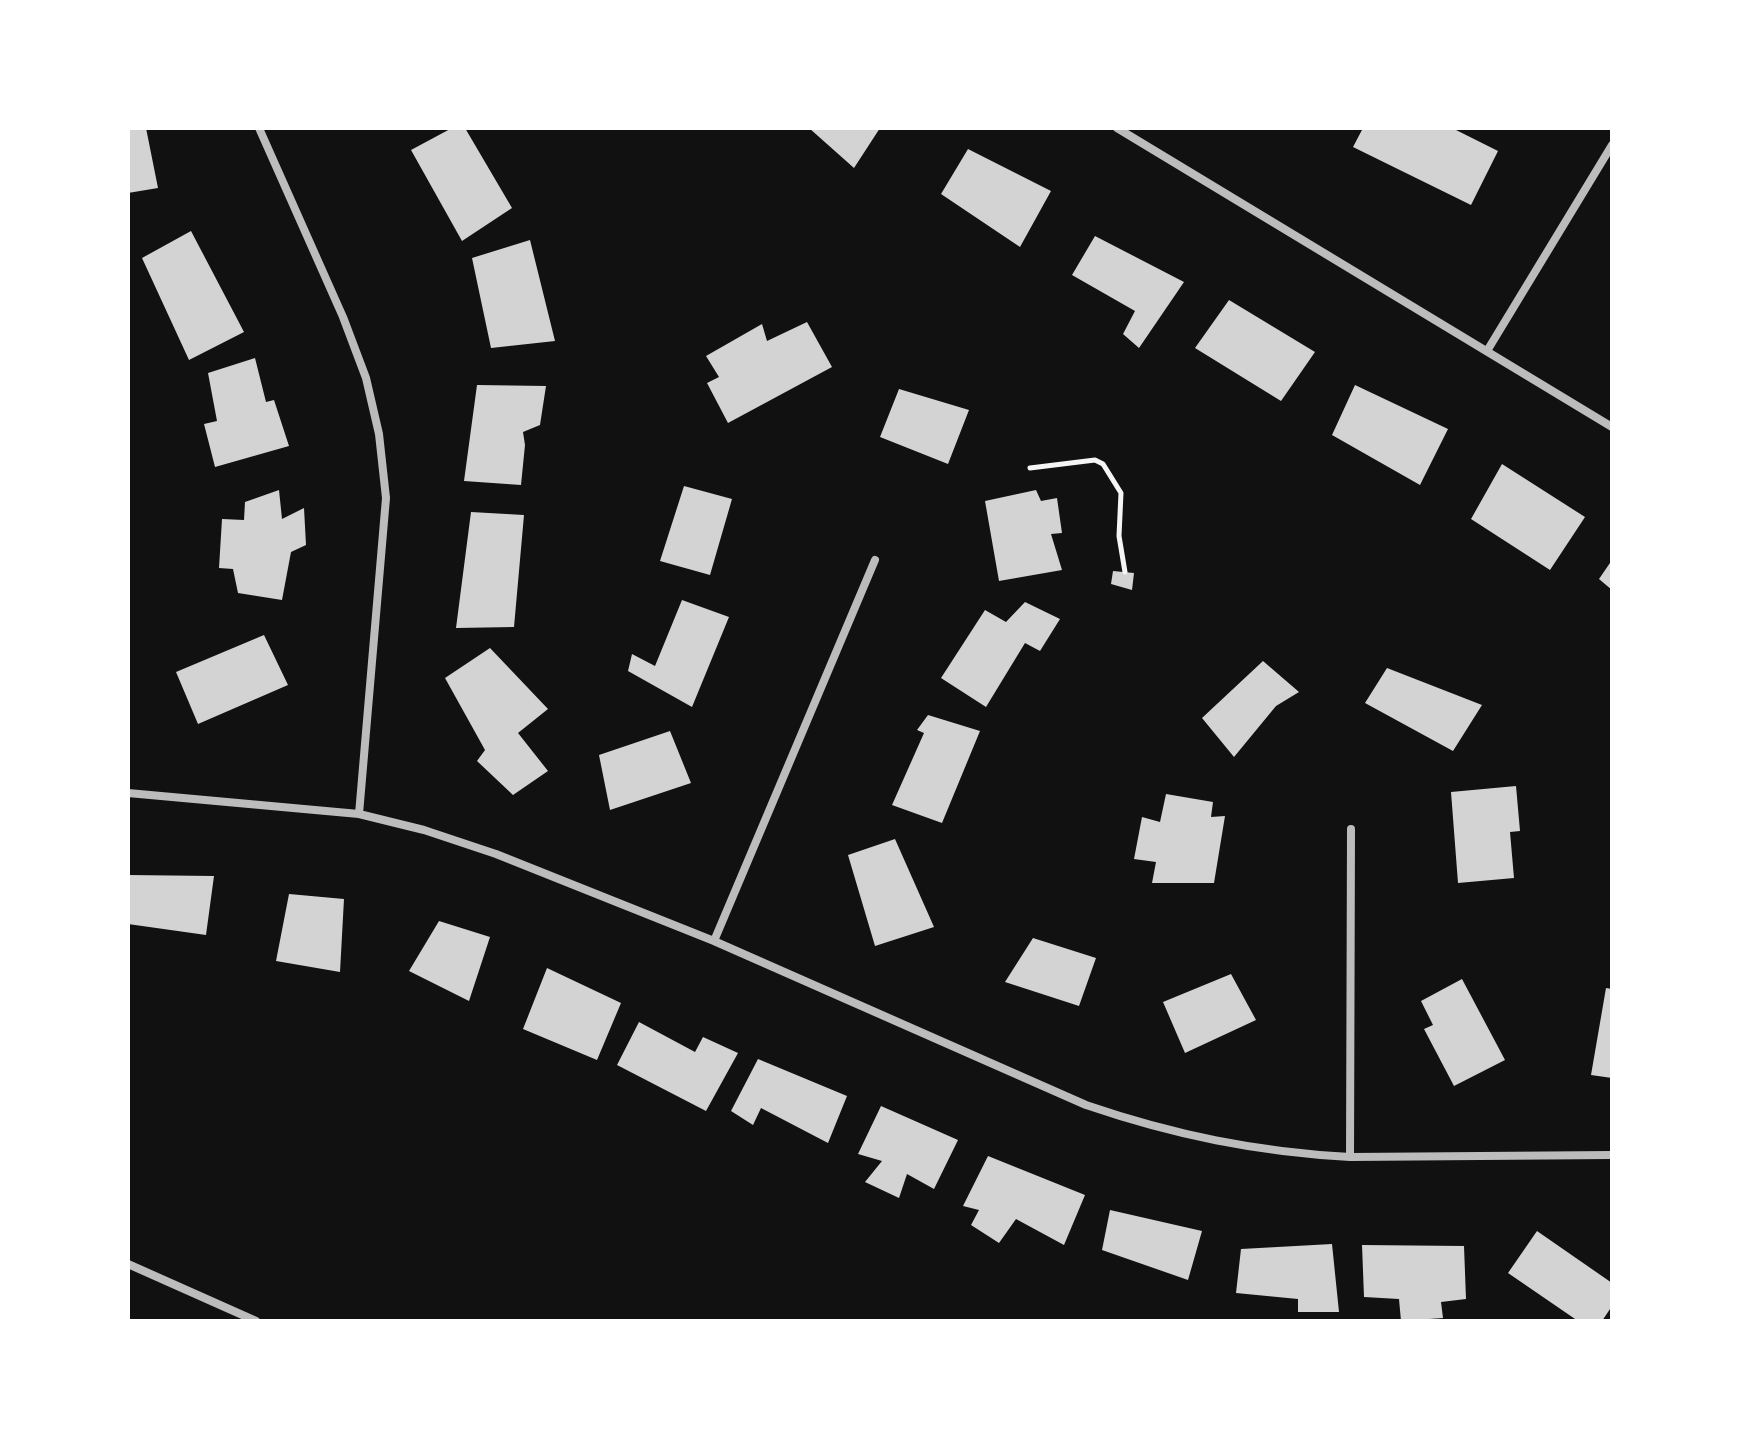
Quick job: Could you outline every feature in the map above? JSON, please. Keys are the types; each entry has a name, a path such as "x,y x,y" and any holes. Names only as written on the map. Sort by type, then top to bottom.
{"street":[{"path":"259,128 343,317 366,378 379,434 386,498 359,814"},
{"path":"1117,128 1612,427"},
{"path":"1487,351 1612,145"},
{"path":"714,941 875,560"},
{"path":"128,793 359,814 424,830 496,854 714,941 1086,1105 1149,1126 1246,1147 1350,1157 1612,1155"},
{"path":"1350,1157 1351,829"},
{"path":"128,1264 256,1321"}],"path":[{"path":"1030,468 1095,460 1103,464 1121,493 1119,536 1125,572"}],"building":[{"path":"146,128 158,188 128,193 128,130"},
{"path":"452,128 465,128 512,208 462,241 411,150"},
{"path":"809,128 880,128 854,168"},
{"path":"1363,128 1452,128 1498,151 1471,205 1353,147"},
{"path":"968,149 1051,191 1020,247 941,194"},
{"path":"191,231 244,332 189,360 142,258"},
{"path":"1095,236 1184,282 1139,348 1123,334 1135,311 1072,275"},
{"path":"530,240 555,341 491,348 472,258"},
{"path":"1229,300 1315,352 1281,401 1195,348"},
{"path":"807,322 832,367 728,423 707,383 719,377 706,356 762,324 767,341"},
{"path":"255,358 266,402 274,400 289,446 215,467 204,424 217,421 208,373"},
{"path":"477,385 546,386 540,425 523,432 525,445 521,485 464,481"},
{"path":"1355,385 1448,429 1420,485 1332,435"},
{"path":"899,389 969,410 948,464 880,437"},
{"path":"1502,464 1585,517 1550,570 1471,519"},
{"path":"684,486 732,499 710,575 660,561"},
{"path":"279,490 282,519 304,508 306,545 291,552 282,600 238,593 233,569 219,568 222,519 244,520 245,502"},
{"path":"1036,490 1041,501 1057,498 1062,533 1051,534 1062,570 999,581 985,501"},
{"path":"471,512 524,515 514,627 456,628"},
{"path":"1612,560 1612,590 1599,579"},
{"path":"1113,571 1134,573 1132,590 1111,584"},
{"path":"682,600 729,617 692,707 628,671 632,654 655,666"},
{"path":"1025,602 1060,619 1040,651 1025,643 986,707 941,678 985,610 1006,622"},
{"path":"264,635 288,685 198,724 176,672"},
{"path":"490,648 548,709 518,733 548,771 513,795 477,761 485,750 445,678"},
{"path":"1263,661 1299,692 1276,706 1234,757 1202,718"},
{"path":"1387,668 1482,705 1453,751 1365,703"},
{"path":"928,715 980,731 942,823 892,805 924,733 917,730"},
{"path":"670,731 691,783 610,810 599,755"},
{"path":"1516,786 1520,831 1510,832 1514,878 1458,883 1451,792"},
{"path":"1166,794 1213,802 1211,817 1225,816 1214,883 1152,883 1156,862 1134,859 1142,817 1160,822"},
{"path":"895,839 934,927 875,946 848,855"},
{"path":"128,875 214,876 206,935 128,924"},
{"path":"289,894 344,899 340,972 276,961"},
{"path":"439,921 490,937 469,1001 409,971"},
{"path":"1033,938 1096,958 1079,1006 1005,982"},
{"path":"547,968 621,1003 597,1060 523,1029"},
{"path":"1231,974 1256,1020 1185,1053 1163,1002"},
{"path":"1462,979 1505,1060 1454,1086 1424,1029 1433,1025 1421,1001"},
{"path":"1606,988 1612,989 1612,1078 1591,1075"},
{"path":"639,1022 695,1052 703,1037 738,1053 706,1111 617,1065"},
{"path":"758,1059 847,1096 828,1143 761,1108 753,1125 731,1111"},
{"path":"881,1106 958,1140 934,1189 907,1174 899,1198 865,1182 882,1161 858,1154"},
{"path":"988,1156 1085,1195 1064,1245 1016,1219 999,1243 971,1225 979,1210 963,1206"},
{"path":"1110,1210 1202,1231 1188,1280 1102,1250"},
{"path":"1537,1231 1612,1283 1612,1306 1602,1321 1578,1321 1508,1273"},
{"path":"1332,1244 1339,1312 1298,1312 1298,1299 1236,1293 1241,1249"},
{"path":"1362,1245 1464,1246 1466,1299 1441,1302 1443,1318 1401,1321 1399,1299 1364,1297"}]}
